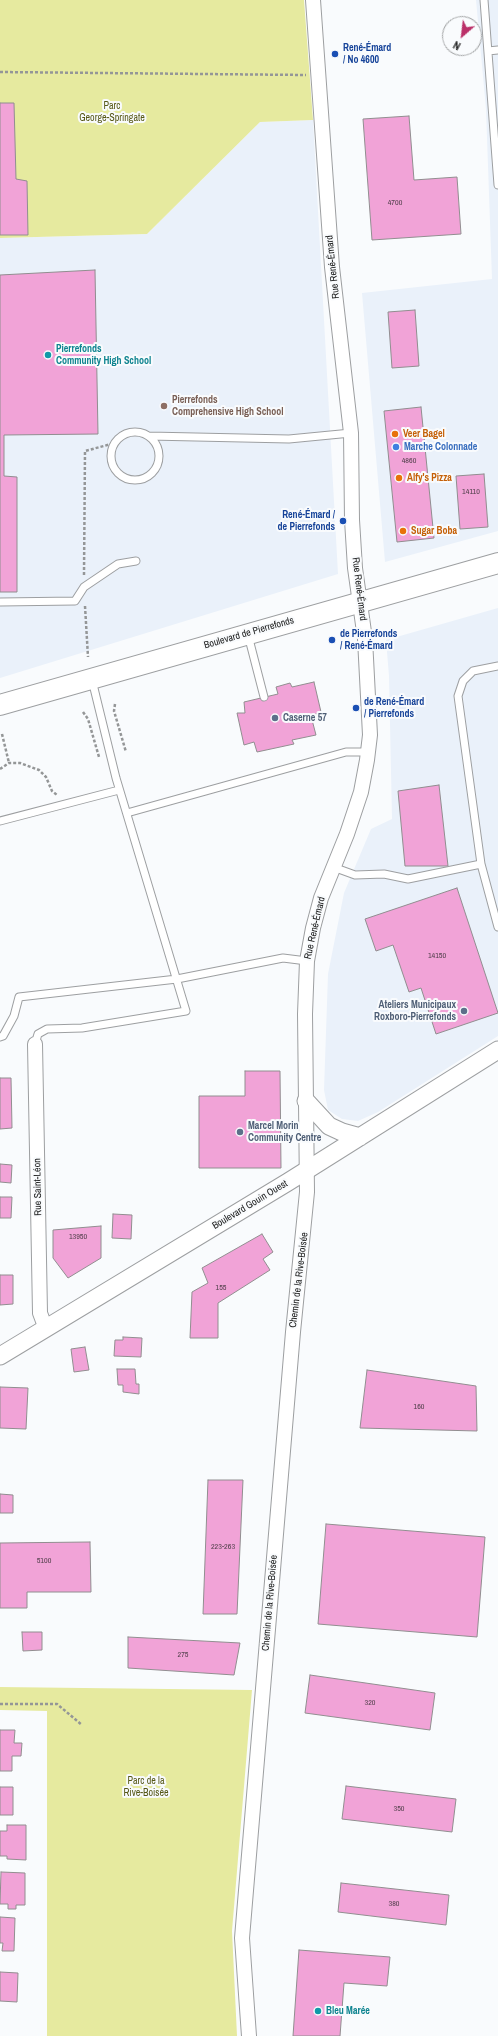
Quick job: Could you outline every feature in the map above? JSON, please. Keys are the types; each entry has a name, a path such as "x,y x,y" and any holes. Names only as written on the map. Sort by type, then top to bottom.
{"main road":[{"name":"Boulevard de Pierrefonds","path":"0,704 498,563"}],"street":[{"name":"Rue René-Émard","path":"307,1170 305,1014 307,961 318,907 361,792 369,752 370,724 365,639 351,503 351,433 332,267 313,0"},
{"name":"Rue Saint-Léon","path":"35,1044 40,1313 46,1329"},
{"name":"Boulevard Gouin Ouest","path":"0,1356 307,1170 498,1050"},
{"path":"306,1100 329,1126 342,1132 360,1136"},
{"name":"Chemin de la Rive-Boisée","path":"249,2036 242,1938 292,1339 305,1226 307,1170"}],"lane":[{"path":"484,0 498,185"},
{"path":"488,51 498,50"},
{"path":"149,436 158,449 158,464 154,471 141,479 133,480 125,478 113,466 111,458 115,443 127,433 134,432 149,436 289,439 351,433"},
{"path":"0,602 75,601 84,587 118,564 136,562"},
{"path":"247,634 264,697"},
{"path":"498,666 473,670 463,681 458,696 481,864 498,927"},
{"path":"35,1044 38,1034 47,1029 82,1028 186,1011 120,790 92,677"},
{"path":"127,813 346,752 369,752"},
{"path":"0,821 120,790"},
{"path":"333,867 354,875 384,874 408,879 481,864"},
{"path":"0,1037 3,1036 14,1016 19,997 177,979 283,958 307,961"}],"path":[{"path":"0,72 318,75"},
{"path":"88,657 84,587 85,451 115,443"},
{"path":"115,704 114,711 126,752"},
{"path":"83,712 88,719 100,763"},
{"path":"2,734 10,763"},
{"path":"0,768 10,763 20,763 39,770 46,777 52,791 61,796"},
{"path":"0,1704 57,1704 82,1725"}],"shaded area":[{"path":"476,0 498,0 498,531 385,562 362,293 492,279 486,109 481,56 482,16 477,16"},
{"name":"Pierrefonds Comprehensive High School","path":"313,120 338,574 0,678 0,238 147,234 260,122"},
{"path":"498,608 498,1036 378,1112 358,1121 342,1119 328,1110 324,1090 328,974 344,893 371,829 392,819 389,676 386,640"}],"green space":[{"name":"Parc George-Springate","path":"0,0 304,0 313,120 260,122 147,234 0,238"},
{"name":"Parc de la Rive-Boisée","path":"0,1687 252,1690 232,1931 237,2036 47,2036 47,1711 0,1710"}],"building":[{"path":"0,103 14,103 16,179 27,181 28,235 0,235"},
{"path":"409,116 414,180 457,177 461,234 372,240 363,119"},
{"name":"Pierrefonds Community High School","path":"95,270 98,434 4,435 4,476 17,477 17,592 0,592 0,275"},
{"path":"415,310 419,366 392,368 388,312"},
{"path":"421,407 434,538 397,542 384,411"},
{"path":"484,474 488,527 460,529 456,476"},
{"name":"Caserne 57","path":"314,682 321,712 311,716 316,735 292,740 294,744 257,752 254,742 244,745 237,713 245,713 244,702 278,694 276,687 290,683 292,687"},
{"path":"439,785 448,866 405,866 398,791"},
{"path":"457,888 498,1013 436,1034 421,988 409,992 393,945 376,951 365,919"},
{"name":"Marcel Morin Community Centre","path":"245,1071 280,1071 281,1168 199,1168 199,1096 245,1096"},
{"path":"0,1078 11,1078 12,1128 0,1129"},
{"path":"0,1164 12,1165 11,1183 0,1182"},
{"path":"0,1197 12,1197 11,1218 0,1218"},
{"path":"113,1214 132,1215 131,1239 112,1238"},
{"path":"101,1226 101,1258 68,1278 53,1258 53,1230"},
{"path":"262,1234 273,1252 263,1259 270,1270 218,1303 218,1338 190,1338 192,1292 208,1283 202,1268"},
{"path":"0,1275 13,1275 13,1304 0,1305"},
{"path":"123,1337 142,1338 141,1357 114,1356 115,1340 123,1340"},
{"path":"85,1347 89,1370 74,1372 71,1349"},
{"path":"117,1369 135,1369 136,1384 139,1384 139,1394 123,1392 123,1385 118,1385"},
{"path":"367,1370 476,1386 477,1431 360,1428"},
{"path":"0,1387 28,1388 26,1429 0,1428"},
{"path":"208,1480 243,1480 237,1614 203,1614"},
{"path":"0,1494 13,1495 13,1513 0,1513"},
{"path":"326,1524 485,1537 477,1637 318,1624"},
{"path":"90,1542 91,1592 27,1592 27,1608 0,1608 0,1543"},
{"path":"22,1632 42,1632 42,1650 23,1651"},
{"path":"128,1637 240,1643 234,1675 128,1668"},
{"path":"310,1675 435,1693 430,1730 305,1713"},
{"path":"0,1730 15,1730 14,1743 22,1743 21,1756 12,1756 12,1771 0,1771"},
{"path":"346,1786 456,1799 452,1832 342,1819"},
{"path":"0,1787 13,1787 13,1815 0,1815"},
{"path":"7,1825 26,1825 26,1860 7,1859 7,1856 0,1856 0,1831 7,1831"},
{"path":"1,1872 25,1873 25,1905 16,1905 16,1909 8,1909 8,1904 0,1904"},
{"path":"341,1883 449,1895 446,1925 338,1912"},
{"path":"0,1917 15,1918 14,1951 2,1951 3,1943 0,1943"},
{"name":"Bleu Marée","path":"299,1950 390,1957 387,1986 344,1983 340,2036 293,2036"},
{"path":"0,1972 18,1973 17,2002 0,2001"}],"place":[{"name":"René-Émard / No 4600","path":"335,54"},
{"name":"Pierrefonds Community High School","path":"48,355"},
{"name":"Pierrefonds Comprehensive High School","path":"164,406"},
{"name":"Veer Bagel","path":"395,434"},
{"name":"Marche Colonnade","path":"396,447"},
{"name":"Alfy's Pizza","path":"399,478"},
{"name":"René-Émard / de Pierrefonds","path":"343,521"},
{"name":"Sugar Boba","path":"403,531"},
{"name":"de Pierrefonds / René-Émard","path":"332,640"},
{"name":"de René-Émard / Pierrefonds","path":"356,708"},
{"name":"Caserne 57","path":"275,718"},
{"name":"Ateliers Municipaux Roxboro-Pierrefonds","path":"464,1011"},
{"name":"Marcel Morin Community Centre","path":"240,1132"},
{"name":"Bleu Marée","path":"318,2011"}]}
